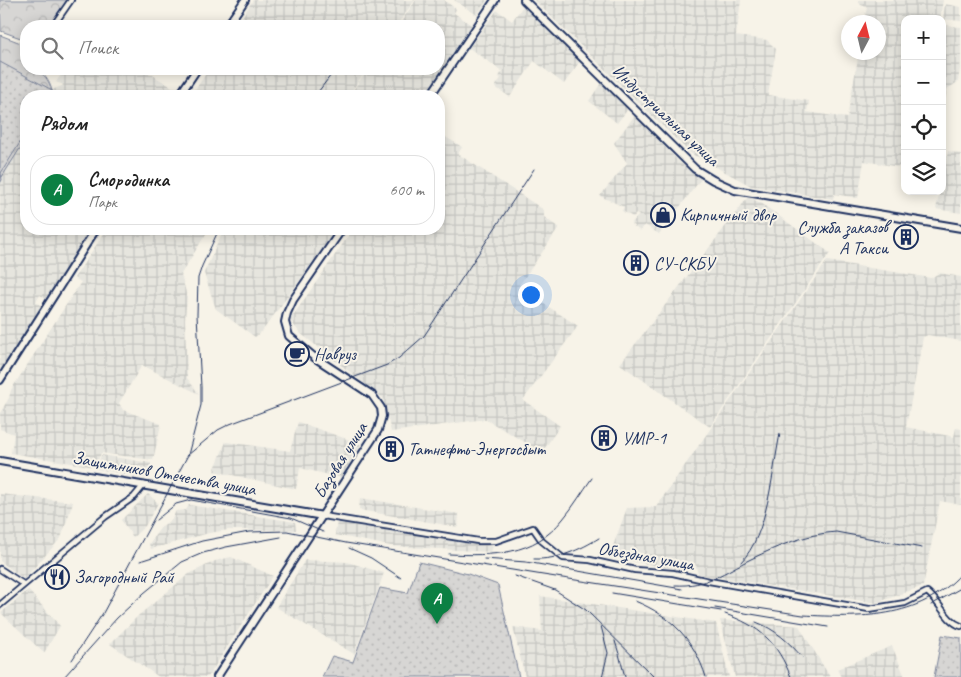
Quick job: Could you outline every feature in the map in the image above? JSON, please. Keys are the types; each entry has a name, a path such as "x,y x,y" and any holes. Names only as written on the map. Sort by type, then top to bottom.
{"street":[{"path":"57,20 71,0"},
{"path":"231,20 245,0"},
{"path":"445,74 495,0"},
{"name":"Индустриальная улица","path":"524,0 695,169 713,180 735,190 961,228"},
{"path":"183,90 193,75"},
{"path":"434,90 444,75"},
{"path":"0,380 92,235"},
{"name":"Базовая улица","path":"217,677 378,430 382,416 379,403 372,395 314,357 290,338 286,329 287,313 293,300 338,235"},
{"name":"Защитников Отечества улица","path":"0,461 323,516"},
{"path":"0,605 105,517 134,498 144,485"},
{"name":"Объездная улица","path":"323,516 478,541 496,542 533,528 542,541 563,558 590,560 635,570 673,573 869,609 905,603 927,592 938,602 955,624 961,626"},
{"path":"0,569 23,584"}],"shaded area":[{"path":"253,0 415,0 400,20 240,20"},
{"path":"416,0 444,0 456,9 454,13 473,26 445,68 445,20 402,20"},
{"path":"454,0 487,0 477,15"},
{"path":"534,0 741,0 736,36 767,40 776,49 768,95 809,101 807,112 847,118 858,60 886,60 886,15 865,15 867,7 861,5 857,0 943,0 941,15 901,15 901,167 864,161 858,198 834,194 833,199 751,186 690,153"},
{"path":"945,4 961,7 961,21 946,19 946,15 944,15"},
{"path":"523,6 580,61 564,84 534,61 510,97 495,87 501,78 499,77 502,71 469,48 497,10 512,21"},
{"path":"946,25 961,27 961,62 958,82 947,89 946,94"},
{"path":"61,75 153,75 175,90 52,90 64,85 56,82"},
{"path":"205,75 363,75 352,90 195,90"},
{"path":"364,75 440,75 430,90 353,90"},
{"path":"601,83 629,108 617,123 589,101"},
{"path":"635,115 679,162 701,179 659,234 645,225 640,231 631,224 639,215 636,214 633,217 622,211 624,207 600,196 627,163 614,143"},
{"path":"445,137 462,147 458,154 544,210 544,217 559,228 518,287 578,326 523,400 560,426 542,452 485,419 391,432 383,398 300,333 290,320 349,235 445,235"},
{"path":"20,143 20,235 88,235 48,300 40,295 36,302 43,307 0,377 0,183 2,180 1,174"},
{"path":"948,151 961,154 961,213 936,209 939,195 946,195 946,161"},
{"path":"748,197 761,203 830,253 710,427 620,364"},
{"path":"103,235 205,235 181,274 187,296 185,319 187,378 199,394 142,365 119,403 123,410 161,424 153,460 101,453 95,467 11,453 14,434 0,429 0,413 9,398 11,390 81,282 74,278"},
{"path":"221,235 333,235 263,330 255,337 216,309 204,273"},
{"path":"827,261 931,278 939,273 961,277 961,341 928,335 923,337 906,427 954,437 956,428 961,429 961,505 940,501 923,586 876,603 698,574 695,563 687,562 680,570 609,557 627,508 656,507"},
{"path":"298,422 361,444 342,478 300,468 296,489 214,471 226,442 290,451"},
{"path":"101,455 151,463 148,478 97,469"},
{"path":"0,494 73,502 61,538 24,579 0,561"},
{"path":"148,494 158,503 145,526 133,537 121,520"},
{"path":"360,498 459,514 458,527 359,510"},
{"path":"189,505 295,522 296,530 228,530 209,533 151,549 149,544 161,527 172,519 176,511 186,510"},
{"path":"337,521 493,546 491,552 391,546 335,535"},
{"path":"231,557 273,576 208,677 159,677 110,644 139,615 189,574 215,561"},
{"path":"305,560 347,562 384,573 354,654 276,607"},
{"path":"28,590 60,626 44,653 1,613"},
{"path":"540,596 716,623 729,677 525,677 513,627 542,631"},
{"path":"720,620 799,626 830,677 735,677"},
{"path":"892,646 905,677 841,677 837,669"}],"green space":[{"path":"0,0 70,0 55,20 20,20 20,38 1,31"},
{"path":"0,35 20,43 20,75 43,75 47,79 51,90 20,90 20,148 0,180"},
{"path":"0,62 20,73 20,75 24,75 52,90 20,90 20,143 1,173 2,180 0,183"},
{"path":"419,562 468,574 498,585 519,677 322,677 332,656 353,662 380,588 408,593"},
{"path":"942,635 961,638 961,677 934,677"}],"railway":[{"path":"320,90 331,75"},
{"path":"72,660 103,613 188,455 218,430 230,424 387,365 399,358 424,336 534,169"},
{"path":"188,455 201,405 197,315 198,278 216,235"},
{"path":"741,562 750,550 763,520 780,434"},
{"path":"449,554 496,554 526,547 552,531 563,519 592,478"},
{"path":"156,520 176,504 191,500 291,518 323,532"},
{"path":"140,561 202,541 249,532 287,531 346,543 803,615 845,616 887,613 907,608 926,600 944,589 961,574"},
{"path":"675,585 697,584 706,581 782,545 825,533 836,532 922,548"},
{"path":"64,677 117,618 182,562 203,553 226,547 281,537"},
{"path":"534,559 551,558 568,553 599,538"},
{"path":"349,548 371,558 401,578"},
{"path":"484,559 526,562 682,589"},
{"path":"515,576 555,590 586,610 654,677"},
{"path":"931,605 961,588"},
{"path":"612,593 721,611"},
{"path":"635,601 660,614 680,631 695,652 706,677"},
{"path":"715,608 828,627"},
{"path":"725,614 748,624 766,637 780,654 791,677"},
{"path":"756,622 781,636 802,657"},
{"path":"601,626 608,653 602,677"},
{"path":"615,641 625,677"}],"place":[{"name":"Кирпичный двор","path":"663,215"},
{"name":"Служба заказов А Такси","path":"906,237"},
{"name":"СУ-СКБУ","path":"636,263"},
{"name":"Навруз","path":"297,354"},
{"name":"УМР-1","path":"604,438"},
{"name":"Татнефть-Энергосбыт","path":"391,449"},
{"name":"Загородный Рай","path":"57,577"},
{"name":"Смородинка","path":"437,624"}]}
